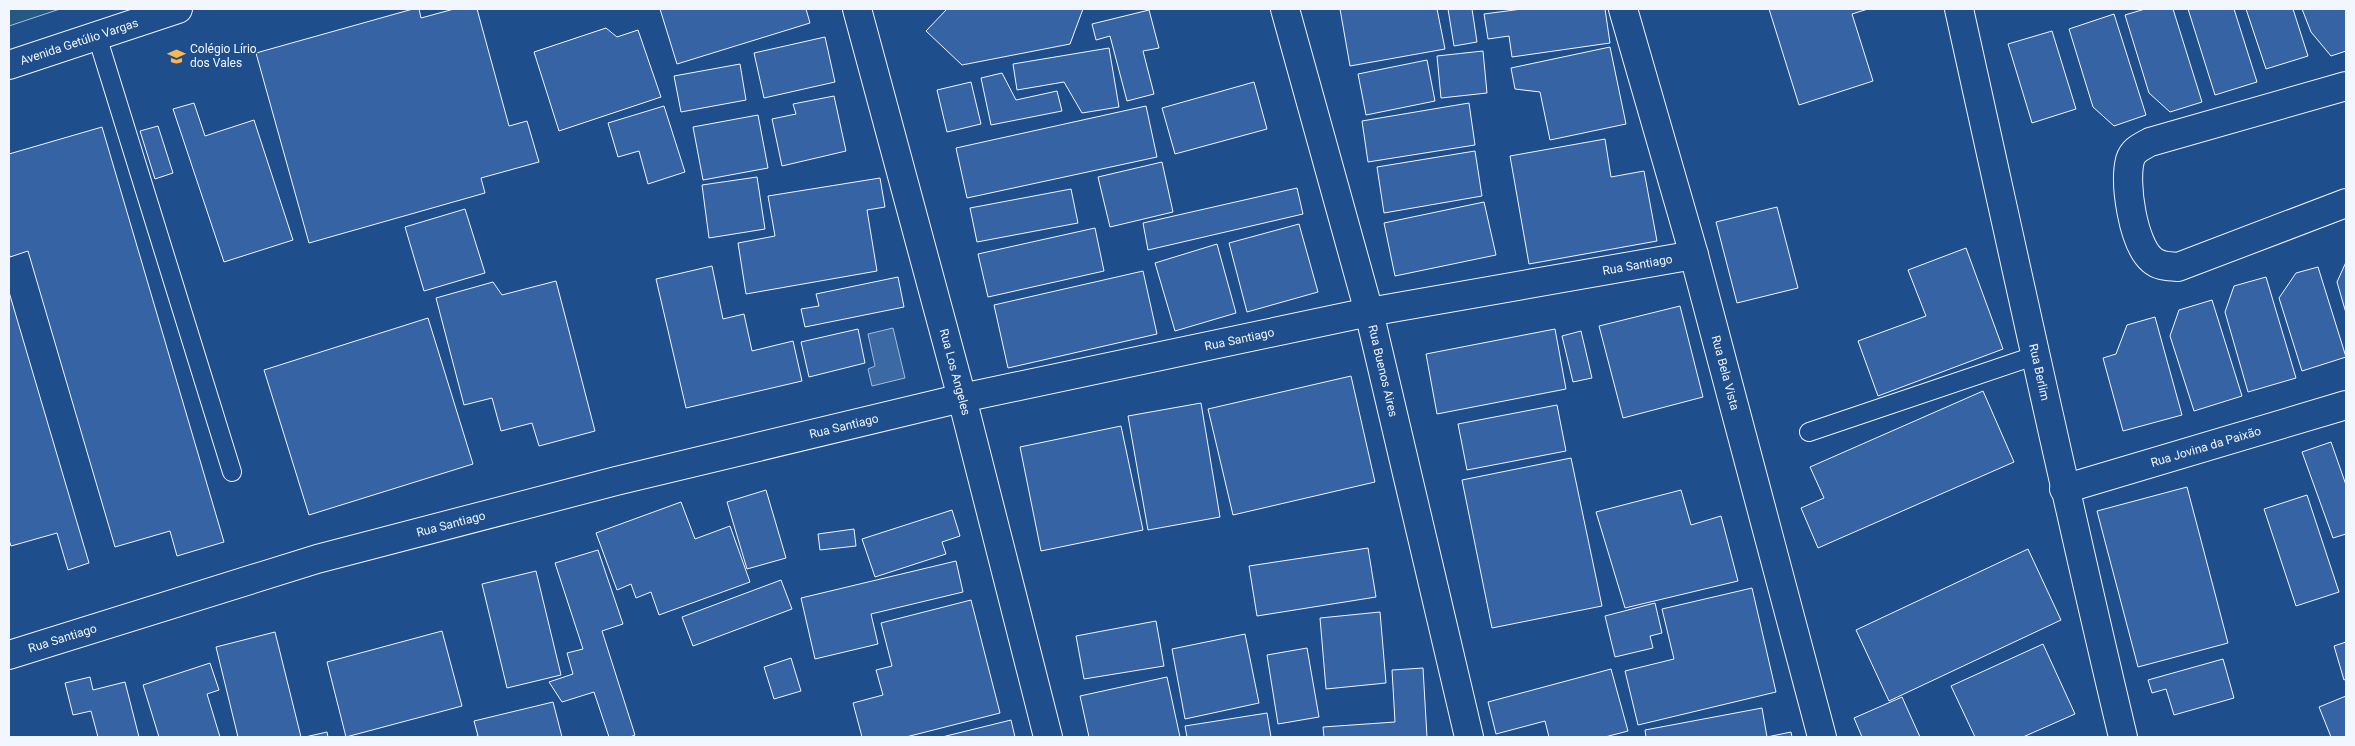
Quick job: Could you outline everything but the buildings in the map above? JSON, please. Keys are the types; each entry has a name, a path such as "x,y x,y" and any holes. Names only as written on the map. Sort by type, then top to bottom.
{"street":[{"name":"Avenida Getúlio Vargas","path":"9,65 178,9"},
{"name":"Rua Los Angeles","path":"857,9 962,398 1048,737"},
{"name":"Rua Buenos Aires","path":"1285,9 1368,312 1470,737"},
{"name":"Rua Bela Vista","path":"1623,9 1694,255 1822,737"},
{"name":"Rua Berlim","path":"1959,9 2037,356 2064,489 2123,737"},
{"path":"2346,86 2150,142 2136,149 2130,159 2128,179 2136,229 2142,249 2153,261 2162,266 2178,267 2346,203"},
{"name":"Rua Santiago","path":"9,654 317,559 616,481 962,398 1368,312 1694,255"},
{"name":"Rua Jovina da Paixão","path":"2064,489 2346,405"}],"lane":[{"path":"97,36 232,472"},
{"path":"1808,432 2037,356"}],"shaded area":[{"path":"9,9 60,9 9,26"},
{"path":"893,328 905,378 872,386 868,369 875,366 868,334"}],"place":[{"name":"Colégio Lírio dos Vales","path":"176,56"}]}
